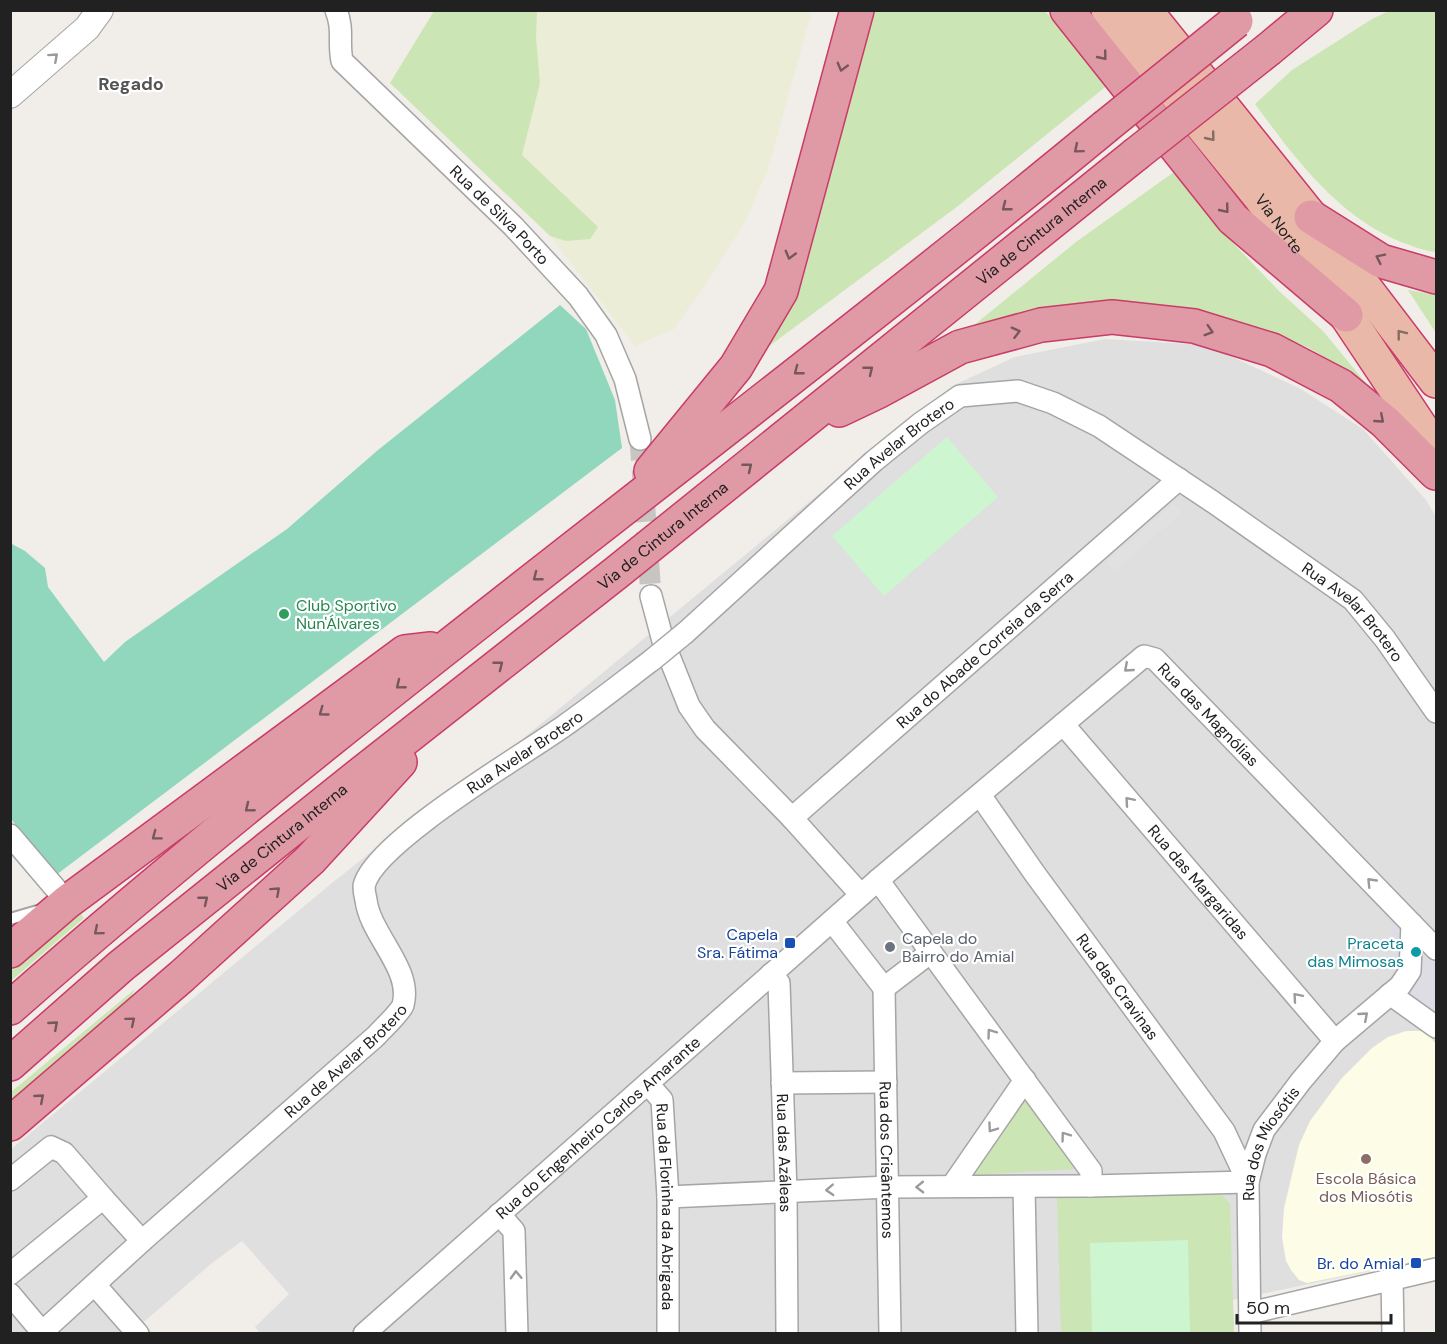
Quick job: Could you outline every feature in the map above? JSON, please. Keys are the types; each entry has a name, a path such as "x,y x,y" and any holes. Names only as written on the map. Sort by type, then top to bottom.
{"highway":[{"path":"614,517 736,367 781,291 857,10"},
{"path":"1067,10 1233,219 1346,315"},
{"name":"Via Norte","path":"1108,10 1260,198 1346,315 1437,450"},
{"name":"Via Norte","path":"1145,10 1311,217 1437,381"},
{"name":"Via de Cintura Interna","path":"10,1064 121,966 1317,12"},
{"path":"10,1008 94,934 445,648 614,517 1243,16"},
{"path":"1311,217 1382,261 1437,278"},
{"path":"791,433 879,391 960,347 1041,325 1112,317 1194,326 1272,350 1341,386 1385,422 1437,473"},
{"path":"10,951 67,902 405,652 445,648"},
{"path":"10,1124 182,976 310,860 453,701"}],"street":[{"path":"10,96 87,28 100,10"},
{"name":"Rua de Silva Porto","path":"336,10 342,27 339,45 342,61 513,226 578,296 606,335 625,379 640,439"},
{"name":"Rua Avelar Brotero","path":"404,839 491,773 563,726 652,660 685,633 874,461 921,423 960,396 1018,391 1053,404 1099,426 1353,600 1385,639 1437,712"},
{"name":"Rua do Abade Correia da Serra","path":"792,819 1179,479"},
{"path":"651,596 663,641 689,706 705,729 861,895"},
{"name":"Rua das Magnólias","path":"861,895 1144,656 1155,659 1412,924"},
{"name":"Rua das Margaridas","path":"1063,724 1335,1041"},
{"name":"Rua das Cravinas","path":"980,795 1035,874 1224,1131 1248,1182"},
{"path":"10,835 67,902"},
{"name":"Rua de Avelar Brotero","path":"10,1294 41,1333 141,1241 376,1036 402,1006 403,984 394,959 377,931 367,908 364,887 373,868 404,839"},
{"path":"878,880 1090,1171 1091,1186"},
{"name":"Rua do Engenheiro Carlos Amarante","path":"366,1333 861,895"},
{"path":"832,921 884,988 932,952"},
{"path":"1412,924 1437,949"},
{"path":"1412,924 1410,971 1400,986 1390,994 1437,1027"},
{"name":"Rua das Azáleas","path":"771,974 779,982 786,1192 787,1334"},
{"name":"Rua dos Crisântemos","path":"884,988 891,1334"},
{"name":"Rua dos Miosótis","path":"1250,1323 1248,1182 1264,1130 1294,1088 1335,1041 1390,994"},
{"path":"952,1186 1025,1080"},
{"path":"782,1083 886,1082"},
{"name":"Rua da Florinha da Abrigada","path":"648,1084 662,1100 668,1197 668,1334"},
{"path":"10,1180 51,1147 64,1153 141,1241"},
{"path":"668,1197 888,1187 1091,1186 1248,1182"},
{"path":"1014,1186 1027,1334"},
{"path":"10,1274 103,1198"},
{"path":"499,1214 514,1230 517,1334"},
{"path":"1250,1323 1392,1278 1437,1269"},
{"path":"1392,1278 1393,1334"},
{"path":"95,1285 131,1331"}],"lane":[{"path":"10,919 67,902"}],"shaded area":[{"path":"537,11 812,11 768,169 745,222 674,329 635,346 550,236 566,241 522,155 540,83 536,38"},
{"path":"1105,339 1207,345 1301,389 1363,429 1426,500 1436,517 1436,1257 1233,1300 1234,1333 261,1334 255,1327 289,1294 242,1241 212,1263 131,1333 11,1333 10,1150 332,883 390,837 513,747 952,386 1015,357"},
{"path":"1173,504 1182,513 1115,571 1106,562"},
{"name":"Praceta das Mimosas","path":"1404,900 1436,934 1436,1023 1427,1030 1368,999 1401,970 1387,913"},
{"name":"Escola Básica dos Miosótis","path":"1406,1031 1421,1031 1430,1036 1436,1045 1436,1257 1307,1283 1299,1280 1286,1261 1282,1237 1284,1208 1299,1145 1310,1121 1341,1079 1372,1048 1388,1037"}],"green space":[{"path":"434,11 537,11 536,38 540,83 522,155 598,227 590,239 566,241 550,236 390,83"},
{"path":"870,11 1045,11 1109,84 958,206 768,347 805,242"},
{"path":"1389,11 1436,11 1436,252 1401,242 1378,231 1337,201 1301,164 1255,104 1292,70 1372,19"},
{"path":"1174,172 1211,220 1280,292 1323,331 1383,404 1336,364 1309,348 1269,331 1191,308 1130,303 968,330 1076,242"},
{"path":"1408,290 1436,295 1436,333"},
{"name":"Club Sportivo Nun'Álvares","path":"560,305 586,329 615,400 622,448 56,875 11,819 10,543 25,551 45,568 48,587 104,662 125,642 287,529 378,450"},
{"path":"947,437 998,497 884,596 832,536"},
{"path":"81,914 84,918 11,981 11,971"},
{"path":"135,989 131,997 11,1107 11,1092"},
{"path":"1025,1097 1076,1169 969,1175"},
{"path":"1220,1193 1230,1204 1234,1333 1061,1333 1057,1198"},
{"path":"1188,1240 1190,1333 1092,1333 1090,1243"}],"tunnel":[{"path":"640,439 651,596"}],"place":[{"name":"Club Sportivo Nun'Álvares","path":"284,614"},
{"name":"Capela Sra. Fátima","path":"790,943"},
{"name":"Capela do Bairro do Amial","path":"890,947"},
{"name":"Praceta das Mimosas","path":"1416,952"},
{"name":"Escola Básica dos Miosótis","path":"1366,1159"},
{"name":"Br. do Amial","path":"1416,1263"}],"district":[{"name":"Regado","path":"131,84"}]}
